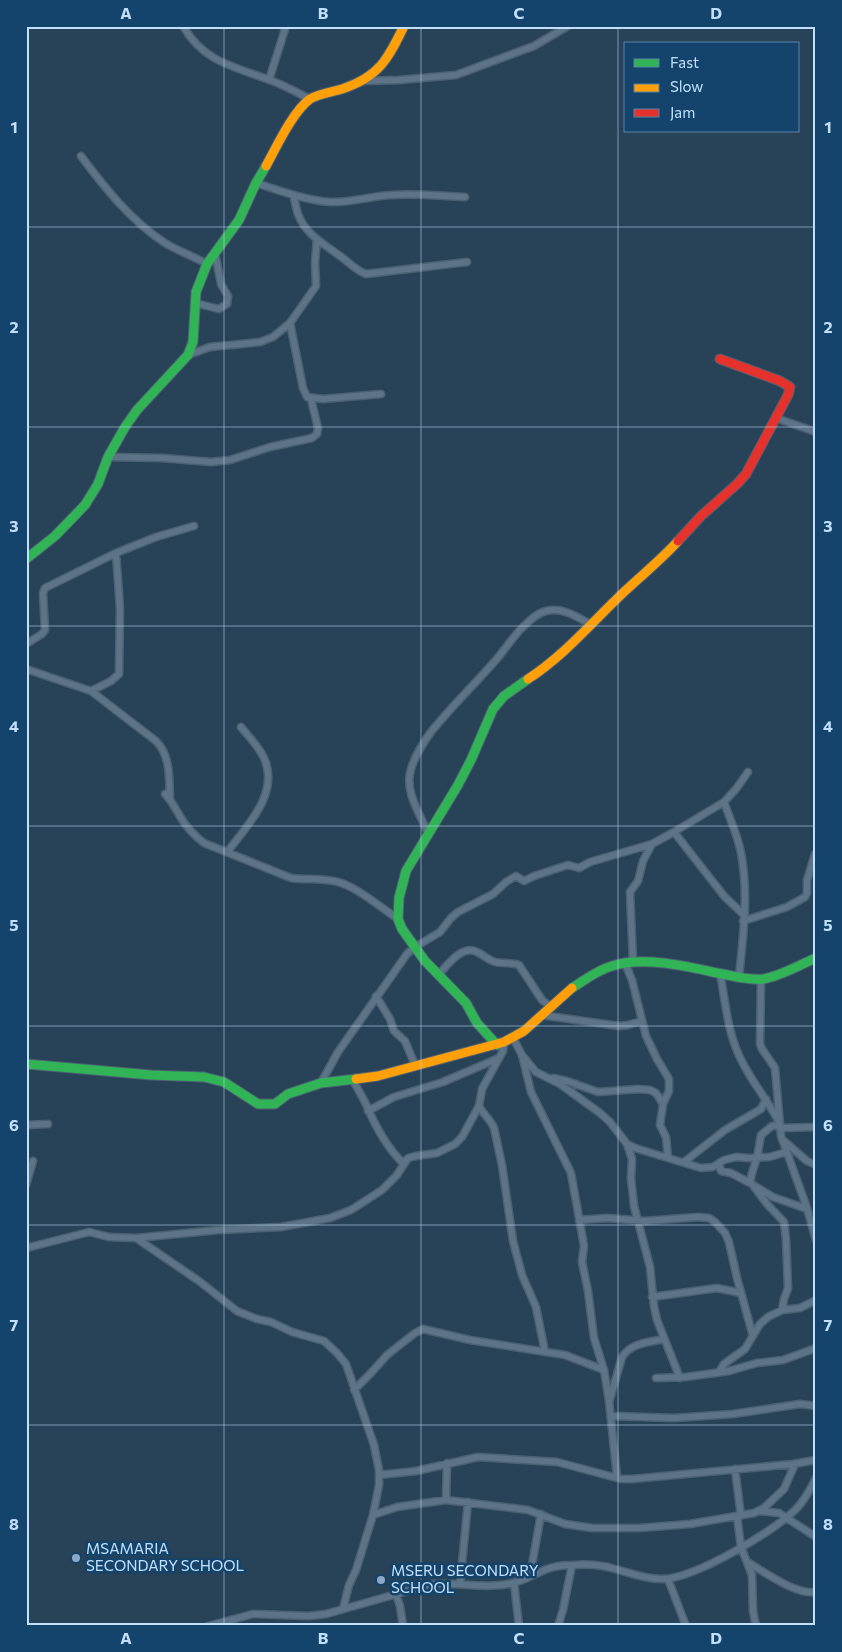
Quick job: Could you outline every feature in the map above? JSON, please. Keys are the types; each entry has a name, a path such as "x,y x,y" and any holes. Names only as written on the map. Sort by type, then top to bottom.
{"street":[{"path":"183,26 193,42 220,62 269,80 310,99"},
{"path":"269,80 286,26"},
{"path":"26,559 55,536 85,505 98,484 108,457 137,410 188,355 194,342 195,304 200,281 207,264 239,220 256,183 296,113 310,99 348,87 362,80 386,61 404,26"},
{"path":"362,80 399,80 456,75 534,46 568,26"},
{"path":"81,156 105,188 143,226 166,243 207,264"},
{"path":"256,183 293,195 331,202 352,201 391,194 465,197"},
{"path":"293,195 298,216 305,227 356,270 366,274 467,262"},
{"path":"188,355 210,347 260,342 272,337 290,323 316,286 314,262 317,239"},
{"path":"195,304 220,309 227,304 228,296 219,277 215,252"},
{"path":"290,323 303,388 307,397 323,399 381,394"},
{"path":"26,1248 89,1232 109,1237 136,1238 218,1230 281,1227 330,1218 352,1210 382,1190 397,1175 408,1158 433,1154 455,1144 462,1137 479,1106 482,1089 503,1051 500,1043 477,1023 466,1002 425,961 402,929 398,919 399,898 406,870 471,760 493,709 504,696 544,669 592,625 625,590 662,559 679,539 746,474 788,395 790,387 780,381 720,359"},
{"path":"108,457 162,458 211,462 230,460 270,448 304,441 317,434 318,428 311,399"},
{"path":"776,418 816,432"},
{"path":"26,644 45,630 43,593 45,588 116,553 156,537 194,526"},
{"path":"90,691 111,681 119,674 120,609 116,553"},
{"path":"428,833 410,791 409,781 411,769 420,749 432,732 495,661 522,627 538,614 546,611 563,611 592,625"},
{"path":"26,670 90,691 161,746 168,762 167,797 193,834 204,843 219,850 228,851 291,878 304,880 322,879 340,882 398,919"},
{"path":"228,851 257,812 264,798 268,778 268,768 265,759 241,727"},
{"path":"321,1083 338,1052 376,996 387,984 398,965 415,948 440,932 458,912 493,894 516,876 524,881 568,865 579,868 590,862 652,844 724,802 748,772"},
{"path":"724,802 741,852 745,892 739,977"},
{"path":"674,832 724,896 744,918"},
{"path":"652,844 643,861 638,881 630,892 629,962 646,1036 669,1079 669,1091 663,1104 660,1125 666,1137 668,1158"},
{"path":"744,918 787,907 805,897 807,880 815,854"},
{"path":"438,975 464,951 474,950 493,961 502,964 513,963 519,965 542,1000 551,1006"},
{"path":"26,1064 150,1075 204,1076 224,1082 261,1105 267,1103 275,1104 288,1094 321,1083 378,1076 513,1038 524,1031 572,989 598,971 613,965 629,962 662,963 739,977 761,979 776,975 816,958"},
{"path":"720,973 736,1048 746,1070 766,1099 780,1125"},
{"path":"761,979 760,1044 775,1068 783,1140 816,1240"},
{"path":"376,996 390,1019 394,1031 405,1041 415,1065"},
{"path":"541,1015 619,1026 642,1021"},
{"path":"513,1038 522,1055 536,1072 560,1084 600,1113 610,1122 627,1144 632,1159 631,1178 634,1206 650,1268 656,1320 680,1378"},
{"path":"522,1055 531,1092 571,1173 584,1246 582,1262 594,1338 604,1370 609,1401 617,1477"},
{"path":"368,1112 394,1097 443,1082 499,1058"},
{"path":"549,1078 567,1081 602,1093 618,1090 650,1090 659,1096 663,1104"},
{"path":"353,1080 387,1146 404,1164"},
{"path":"684,1162 725,1130 761,1109 766,1099"},
{"path":"479,1106 494,1128 514,1241 522,1275 536,1307 545,1352"},
{"path":"26,1125 48,1124"},
{"path":"782,1310 788,1288 784,1222 751,1183 752,1173 761,1135 772,1126 816,1127"},
{"path":"783,1140 807,1161 816,1165"},
{"path":"627,1144 701,1168 714,1167 724,1160 736,1157 769,1157 787,1152"},
{"path":"26,1184 33,1161"},
{"path":"719,1164 722,1171 731,1173 751,1183 773,1197 807,1209"},
{"path":"579,1220 607,1218 638,1221 709,1218 725,1233 729,1242 740,1293 753,1336"},
{"path":"136,1238 199,1281 237,1311 271,1322 292,1332 324,1341 338,1353 346,1364 374,1445 379,1475 378,1497 343,1609"},
{"path":"652,1297 717,1288 740,1293"},
{"path":"719,1372 724,1364 745,1349 765,1319 782,1310 800,1308 816,1300"},
{"path":"354,1390 387,1355 423,1328 470,1340 565,1355 604,1370"},
{"path":"609,1401 622,1357 626,1351 641,1343 664,1339"},
{"path":"656,1378 680,1378 729,1371 767,1361 783,1360 816,1348"},
{"path":"611,1416 674,1418 734,1414 800,1404 816,1406"},
{"path":"379,1475 416,1471 478,1457 541,1460 572,1465 621,1479 647,1479 795,1464 816,1460"},
{"path":"446,1500 447,1463"},
{"path":"373,1514 396,1507 446,1500 528,1510 565,1524 592,1528 638,1528 690,1524 739,1516 764,1508 784,1489 795,1464"},
{"path":"735,1469 742,1546 752,1574 753,1611 756,1626"},
{"path":"208,1626 253,1614 309,1616 326,1614 432,1584 494,1586 514,1583 548,1569 572,1565 608,1567 642,1577 668,1578 686,1574 711,1564 774,1527 787,1517 806,1497 816,1478"},
{"path":"460,1584 468,1502"},
{"path":"758,1511 770,1511 787,1517 816,1537"},
{"path":"530,1576 540,1514"},
{"path":"749,1563 797,1589 816,1592"},
{"path":"558,1626 572,1565"},
{"path":"668,1578 686,1626"},
{"path":"514,1583 518,1626"},
{"path":"396,1594 403,1626"}],"traffic: fast":[{"path":"26,559 55,536 85,505 98,484 108,457 125,427 137,410 188,355 193,342 196,292 207,264 239,220 266,166"},
{"path":"497,1045 477,1023 466,1003 425,961 402,929 398,919 399,898 406,871 458,785 493,709 504,696 528,679"},
{"path":"572,988 601,970 624,963 664,963 751,979 763,979 790,970 816,958"},
{"path":"26,1064 151,1075 204,1077 224,1082 258,1104 275,1104 288,1094 321,1083 356,1079"}],"traffic: slow":[{"path":"266,166 297,112 310,99 355,84 374,72 393,48 404,26"},
{"path":"528,679 567,649 613,602 678,541"},
{"path":"356,1079 378,1076 504,1042 524,1031 572,988"}],"traffic: jam":[{"path":"678,541 701,516 746,474 788,395 790,387 780,381 720,359"}],"place":[{"name":"MSAMARIA SECONDARY SCHOOL","path":"76,1558"},
{"name":"MSERU SECONDARY SCHOOL","path":"381,1580"}]}
